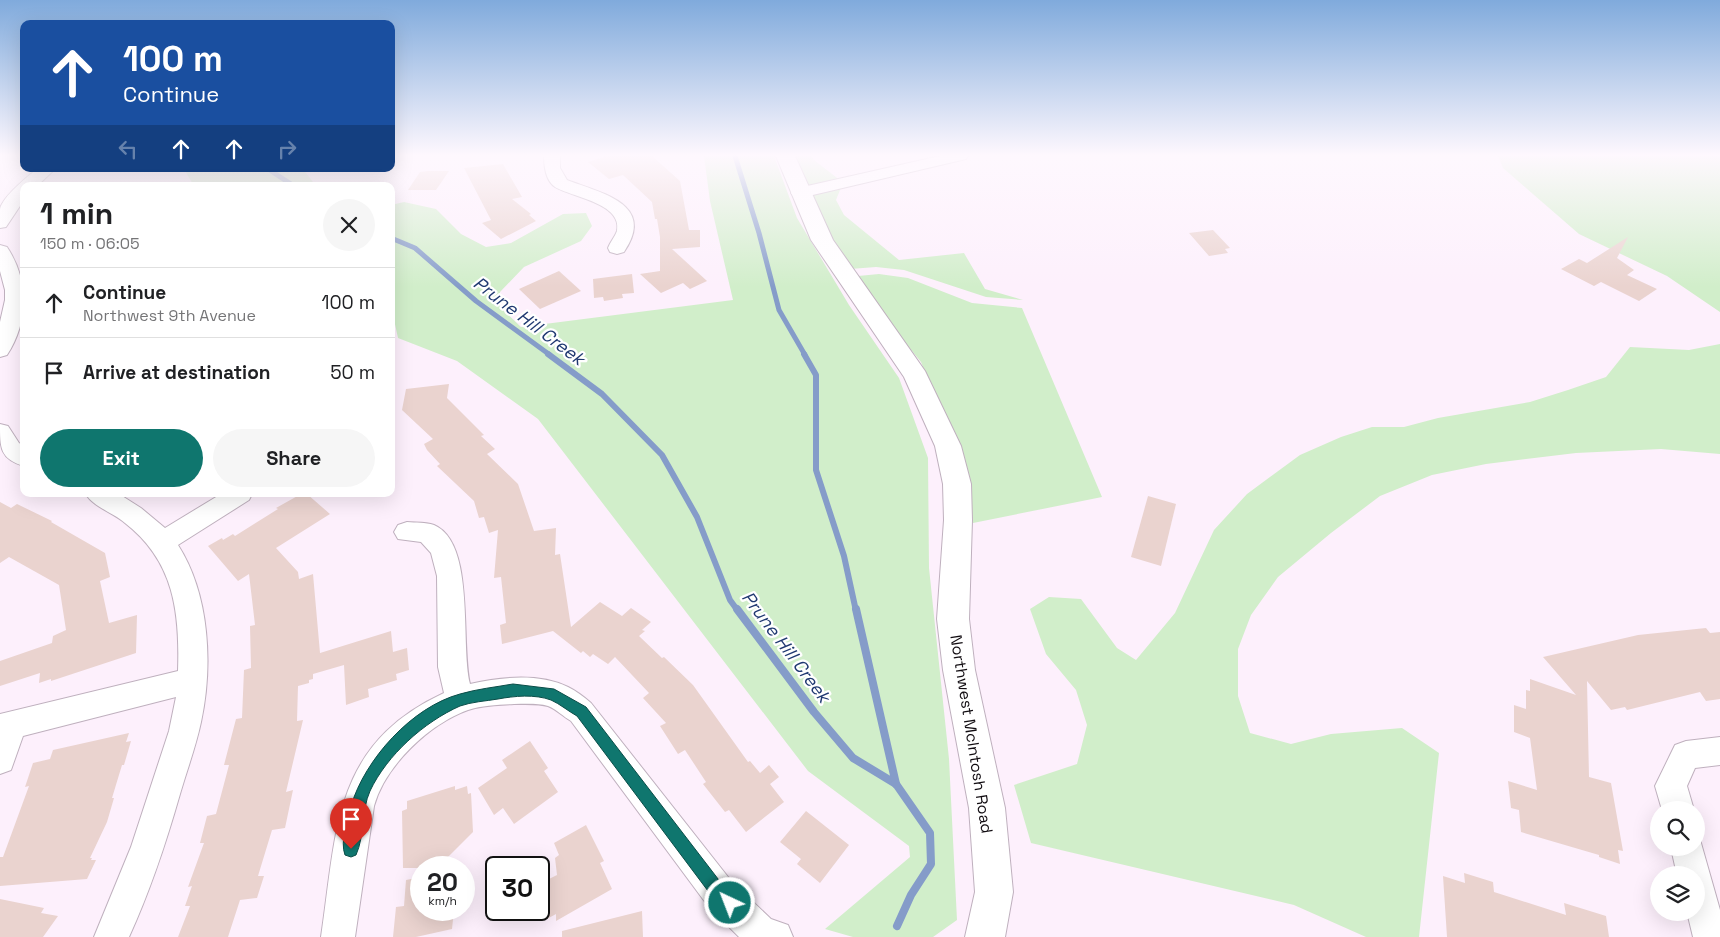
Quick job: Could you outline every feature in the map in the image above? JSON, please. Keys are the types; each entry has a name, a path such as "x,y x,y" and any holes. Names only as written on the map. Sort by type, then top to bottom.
{"street":[{"path":"2,219 15,200"},
{"path":"603,200 614,204 624,216 626,230 617,248"},
{"name":"Northwest McIntosh Road","path":"803,200 822,240 843,273 916,377 948,446 957,484 958,520 954,619 956,644 959,670 987,808 994,892 985,937"},
{"path":"2,219 20,213"},
{"path":"0,251 14,283 16,296 13,315 0,350"},
{"path":"0,432 11,449 20,455"},
{"path":"103,497 125,509 163,542 183,587 191,626 193,653 192,680 186,721 145,859 110,937"},
{"path":"163,542 235,497"},
{"path":"407,532 427,533 443,548 450,576 452,667 460,700"},
{"path":"0,760 6,727 192,680"},
{"path":"338,937 356,814 363,789 375,767 394,746 435,712 460,700 513,690 554,695 582,712 720,894 767,937"},
{"path":"1676,801 1672,786 1686,755 1720,751"},
{"path":"1705,918 1710,937"}],"green space":[{"path":"790,200 797,218 849,305 899,378 928,458 929,568 949,759 957,920 933,937 853,937 825,929 910,857 909,846 808,771 538,419 457,361 398,338 395,324 395,204 404,202 436,209 461,234 486,247 511,243 563,214 586,213 592,226 581,241 524,267 500,292 500,307 521,327 733,300 710,201"},
{"path":"808,200 836,200 844,215 899,260 964,253 985,289 1023,300 986,297 904,270 876,267 850,269"},
{"path":"1540,200 1720,200 1720,312 1667,276 1579,234"},
{"path":"879,274 908,278 972,303 1022,308 1102,497 973,523 969,497 935,396 921,362 903,340 858,276"},
{"path":"1720,344 1720,454 1661,449 1576,453 1486,464 1432,475 1380,496 1331,533 1278,577 1251,615 1238,649 1238,696 1250,733 1291,744 1331,734 1402,728 1439,753 1419,937 1366,937 1294,905 1031,843 1014,785 1077,764 1087,725 1076,690 1046,654 1030,609 1049,597 1081,599 1117,648 1136,660 1175,613 1214,530 1247,494 1300,455 1341,437 1372,427 1404,427 1438,418 1530,402 1568,390 1606,377 1630,347 1689,350"}],"building":[{"path":"480,200 513,200 531,214 529,215 536,221 501,239 482,223 491,220"},
{"path":"650,200 683,200 689,230 700,230 700,247 672,249 707,281 690,289 683,283 661,293 640,274 660,271 660,237 652,202"},
{"path":"1213,230 1230,248 1225,249 1228,253 1209,256 1189,233"},
{"path":"1628,237 1617,258 1634,270 1627,275 1657,289 1639,301 1601,282 1594,286 1561,269 1579,259 1587,263"},
{"path":"559,271 581,291 540,309 519,289"},
{"path":"632,274 634,293 622,294 623,298 604,301 603,297 594,298 593,279"},
{"path":"449,384 447,398 484,435 481,436 495,449 487,454 518,484 534,531 556,528 555,555 560,554 571,627 600,602 622,616 631,608 651,622 642,630 645,631 639,636 693,685 748,762 750,761 760,773 769,765 779,777 770,784 784,802 746,832 729,810 725,812 703,784 706,782 685,750 678,754 660,726 666,723 643,698 649,693 615,657 608,664 593,654 590,657 583,651 581,653 553,631 502,644 500,625 506,623 501,577 494,578 498,530 489,533 484,517 479,518 474,501 437,466 440,464 427,450 424,444 433,439 402,410 406,389"},
{"path":"1148,496 1176,504 1161,566 1131,557"},
{"path":"296,497 310,497 330,514 276,548 298,572 299,579 313,574 320,653 391,631 393,652 407,648 409,670 396,674 397,680 368,689 369,697 346,705 344,665 313,674 313,679 309,680 309,683 298,686 297,721 303,720 286,792 293,790 285,828 272,830 258,876 264,876 257,898 240,900 228,937 178,937 190,906 185,906 192,886 188,887 204,843 200,843 207,816 216,814 229,765 224,765 236,719 242,718 244,670 251,668 250,626 255,625 249,574 238,581 208,546 222,538 223,540 233,534 235,536 278,509 276,508"},
{"path":"0,502 11,508 17,504 52,521 105,553 110,577 100,581 109,623 137,615 136,653 51,681 51,679 39,683 40,673 0,686 0,661 52,643 53,636 66,630 59,585 9,557 0,563"},
{"path":"1706,628 1710,633 1720,632 1720,699 1706,701 1700,692 1627,710 1625,707 1611,710 1587,681 1589,777 1611,783 1623,851 1618,850 1620,864 1599,857 1599,855 1521,832 1519,810 1511,808 1508,781 1537,790 1530,738 1514,732 1514,705 1526,709 1526,690 1530,691 1530,679 1576,695 1543,657 1638,635"},
{"path":"129,733 126,742 131,741 112,798 114,798 107,822 90,858 92,858 91,860 96,860 87,879 0,886 0,857 3,857 29,786 25,787 33,763 50,759 53,750"},
{"path":"530,741 548,768 544,771 558,792 514,824 503,808 494,815 478,788 507,768 502,760"},
{"path":"455,786 455,790 467,786 468,794 471,793 473,832 449,856 410,856 410,868 403,868 402,811 407,809 407,801"},
{"path":"806,811 849,845 820,883 797,864 801,859 780,842"},
{"path":"586,825 604,861 600,863 612,889 556,921 556,914 550,917 550,878 557,875 555,858 559,855 554,843"},
{"path":"1464,873 1493,882 1494,892 1566,915 1564,903 1606,916 1609,937 1447,937 1443,876 1465,883"},
{"path":"410,879 410,921 453,921 452,929 416,937 393,937 396,907 404,906 406,880"},
{"path":"0,899 44,908 41,913 58,916 43,937 0,937"},
{"path":"642,911 643,937 562,937 562,931"}],"waterway":[{"path":"749,200 779,310 805,355"},
{"name":"Prune Hill Creek","path":"395,240 415,248 476,301 550,355"},
{"name":"Prune Hill Creek","path":"548,354 602,394 662,455 697,517 730,600 738,611"},
{"path":"804,354 816,375 816,470 844,556 856,611"},
{"name":"Prune Hill Creek","path":"737,609 814,712 853,758 896,784"},
{"path":"856,609 896,784"},
{"name":"Prune Hill Creek","path":"896,784 930,833 931,864 911,895 897,926"}],"route":[{"path":"351,849 356,814 363,789 375,767 388,751 412,730 435,712 460,700 513,690 539,692 554,695 582,712 720,894 730,903"}]}
